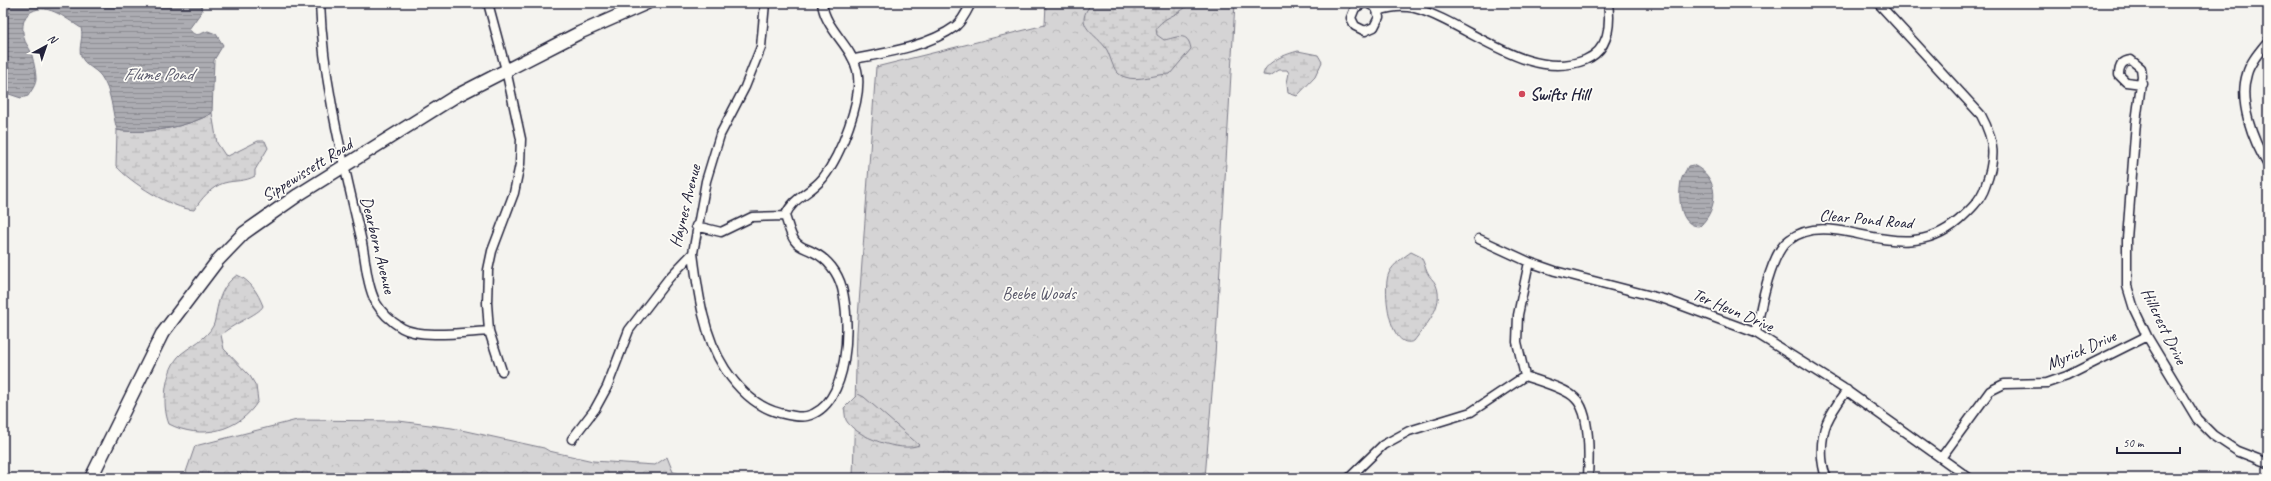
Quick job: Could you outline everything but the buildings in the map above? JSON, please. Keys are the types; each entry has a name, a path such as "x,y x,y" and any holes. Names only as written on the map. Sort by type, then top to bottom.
{"main road":[{"name":"Sippewissett Road","path":"91,478 158,340 218,260 244,233 258,222 456,96 579,32 647,3"}],"street":[{"name":"Dearborn Avenue","path":"320,3 324,57 344,167 362,241 368,280 376,303 383,314 403,329 418,333 489,331"},
{"path":"488,3 506,70 521,140 520,164 514,193 492,251 488,270 487,303 489,331 502,371"},
{"name":"Haynes Avenue","path":"572,439 598,404 629,330 669,278 693,253 696,226 706,180 720,135 745,87 761,47 765,3"},
{"path":"693,253 698,291 708,332 724,368 743,392 756,403 771,410 792,416 807,416 822,407 832,396 838,385 843,369 846,334 842,289 832,267 822,256 801,248 795,241 785,216 790,205 822,178 837,155 853,110 858,84 857,70 854,60 830,23 822,3"},
{"path":"854,60 895,51 940,35 957,25 971,3"},
{"path":"1364,3 1356,6 1352,14 1353,23 1357,28 1367,30 1374,27 1379,20 1378,11 1375,6 1367,3"},
{"path":"1378,11 1403,6 1416,9 1461,27 1518,56 1539,63 1555,65 1576,63 1596,53 1608,33 1610,23 1608,3"},
{"name":"Clear Pond Road","path":"1756,333 1776,258 1788,240 1804,230 1819,228 1905,241 1929,238 1948,229 1970,210 1984,191 1991,171 1993,150 1990,132 1981,115 1878,3"},
{"path":"2268,41 2251,64 2246,75 2245,88 2247,114 2262,156 2268,165"},
{"name":"Hillcrest Drive","path":"2142,84 2136,122 2127,239 2128,286 2134,309 2147,336 2197,419 2213,435 2237,452 2268,463"},
{"path":"696,226 720,232 752,217 785,216"},
{"name":"Ter Heun Drive","path":"1479,239 1529,262 1597,283 1667,300 1756,333 1847,390 1969,478"},
{"path":"1525,376 1517,342 1518,315 1529,262"},
{"name":"Myrick Drive","path":"1941,458 1990,391 2004,384 2047,383 2067,376 2147,336"},
{"path":"1349,478 1383,445 1409,431 1471,412 1525,376"},
{"path":"1525,376 1576,398 1582,408 1586,425 1589,457 1588,478"},
{"path":"1827,478 1823,471 1821,444 1824,425 1847,390"}],"green space":[{"name":"Beebe Woods","path":"1046,3 1235,3 1215,356 1205,478 853,478 857,332 876,67 1045,25"},
{"path":"1092,3 1193,3 1163,21 1156,29 1157,35 1164,40 1184,37 1187,39 1191,49 1170,74 1136,79 1125,77 1115,70 1107,50 1085,24 1084,18 1086,11"},
{"path":"1298,51 1318,55 1322,62 1315,77 1297,96 1288,93 1287,83 1289,73 1287,70 1279,70 1270,76 1263,75 1265,70 1272,62 1283,56"},
{"path":"212,113 217,143 225,155 228,156 258,141 265,141 268,148 255,170 255,176 244,180 224,183 215,187 204,197 194,210 174,205 152,194 131,180 116,166 117,130 153,131 166,129 191,122"},
{"path":"1411,252 1421,257 1428,274 1436,285 1438,300 1436,308 1428,322 1414,341 1405,342 1399,337 1393,328 1387,304 1386,291 1389,273 1399,261"},
{"path":"237,275 242,277 250,284 259,296 263,306 261,309 231,327 221,335 224,349 250,376 256,386 258,401 250,412 230,426 206,432 193,432 181,429 169,424 165,407 166,387 171,368 181,354 210,331 214,323 222,292 228,283"},
{"path":"858,394 864,397 919,445 902,447 880,442 859,432 851,426 846,420 844,408"},
{"path":"297,420 399,421 452,428 544,448 549,451 593,461 655,465 667,457 673,472 695,478 184,478 195,446"}],"water":[{"name":"Flume Pond","path":"3,3 201,3 202,11 189,29 194,34 200,34 208,31 216,34 223,45 214,60 212,113 191,122 166,129 153,131 117,130 110,95 105,82 99,73 85,62 81,56 81,28 62,15 41,9 35,10 28,14 23,25 25,42 31,52 35,69 36,81 34,86 28,96 21,98 3,92"},
{"path":"1693,165 1702,170 1708,177 1714,193 1711,211 1700,226 1693,225 1688,222 1684,216 1680,202 1680,187 1682,179 1688,166"}],"place":[{"name":"Swifts Hill","path":"1522,94"}]}
